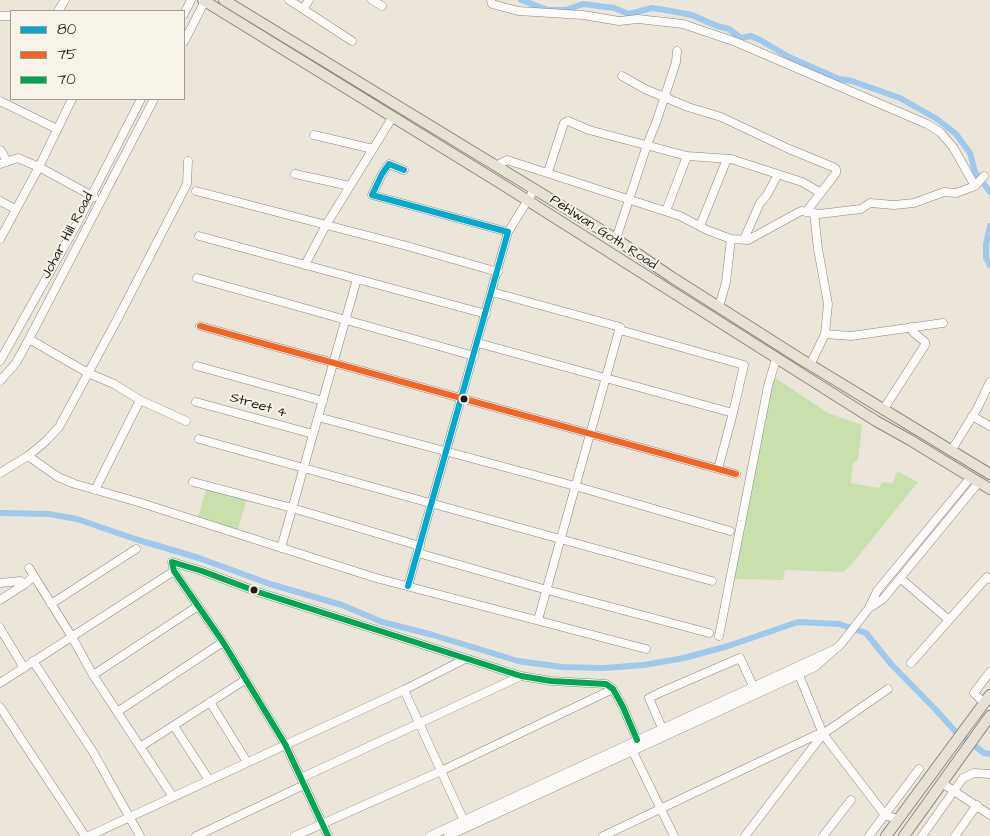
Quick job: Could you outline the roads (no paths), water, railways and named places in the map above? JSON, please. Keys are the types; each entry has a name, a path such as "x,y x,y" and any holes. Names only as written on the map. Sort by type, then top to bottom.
{"main road":[{"name":"Pehlwan Goth Road","path":"224,0 616,239 719,307 883,410 990,474"},
{"name":"Pehlwan Goth Road","path":"204,1 528,201 876,422 916,443 990,489"},
{"path":"236,22 243,12"},
{"path":"397,121 408,113"},
{"path":"461,160 468,149"},
{"path":"916,443 922,434"},
{"path":"886,836 987,699"},
{"path":"904,836 990,716"}],"street":[{"path":"185,12 191,0"},
{"path":"288,0 352,41"},
{"path":"303,9 309,0"},
{"path":"372,0 382,6"},
{"path":"491,0 492,4 518,11 683,24 736,42 928,124 940,132 979,181 956,193 944,192 914,203 894,205 870,203 861,209 820,214 801,211 744,240 731,239 680,216 548,172 507,160 496,166"},
{"path":"185,40 204,1"},
{"path":"616,239 676,62 677,51"},
{"path":"622,76 645,89 721,117 836,169 836,173 810,212 828,304 825,334 810,364"},
{"path":"0,239 39,167 72,100"},
{"path":"1,357 91,195 140,100"},
{"name":"Johar Hill Road","path":"0,381 16,363 153,100"},
{"path":"0,101 57,129"},
{"path":"305,265 326,224 373,149 397,121"},
{"path":"548,172 566,121 589,130 687,156 727,159 802,182 821,193"},
{"path":"314,135 373,149"},
{"path":"0,150 3,163 18,158 39,167 100,200"},
{"path":"666,211 687,156"},
{"path":"700,226 727,159"},
{"path":"0,473 28,456 59,427 187,184 188,161"},
{"path":"404,170 389,164 372,195 508,232"},
{"path":"295,174 350,186"},
{"path":"744,240 760,203 767,195 778,174"},
{"path":"408,586 508,232 534,190"},
{"path":"196,191 326,224 498,272"},
{"path":"0,201 15,209"},
{"path":"199,236 486,314"},
{"path":"719,307 726,282 731,239"},
{"path":"197,278 474,356"},
{"path":"281,548 357,279"},
{"path":"492,292 620,327 620,330 744,365 718,469"},
{"path":"825,334 851,336 943,322"},
{"path":"200,326 736,474"},
{"path":"883,410 925,345 925,342 913,332 911,327"},
{"path":"538,620 620,330"},
{"path":"29,339 88,373 114,384 140,400 186,422"},
{"path":"478,343 733,414"},
{"path":"719,636 768,386 776,359"},
{"path":"197,366 323,401"},
{"path":"951,451 990,382"},
{"path":"95,490 140,400"},
{"name":"Street 4","path":"196,402 313,434"},
{"path":"318,416 575,486 730,531"},
{"path":"972,416 990,426"},
{"path":"199,439 712,580"},
{"path":"28,456 58,477 75,484 138,502 376,578 646,649"},
{"path":"869,608 883,599 975,479"},
{"path":"430,836 633,752 815,667 839,646 869,608 877,591 975,479"},
{"path":"193,482 292,508 546,590 710,633"},
{"path":"51,604 136,549"},
{"path":"328,836 285,744 223,642 174,571 172,562 258,592 521,676 551,681 606,684 613,689 623,707 637,740"},
{"path":"0,683 174,571"},
{"path":"0,600 25,584 32,572 93,675 173,797"},
{"path":"911,663 989,576"},
{"path":"900,578 949,620"},
{"path":"0,584 20,581 25,584"},
{"path":"93,675 198,606"},
{"path":"0,628 24,668"},
{"path":"118,712 223,642"},
{"path":"448,836 458,834 500,808 637,740 839,646"},
{"path":"0,707 87,836 404,690 464,658"},
{"path":"662,728 649,698 659,693 740,658 753,686"},
{"path":"33,662 93,752 140,836"},
{"path":"987,699 974,693 990,672"},
{"path":"799,675 824,734 885,815 897,819"},
{"path":"196,836 418,723 521,676"},
{"path":"140,747 245,680"},
{"path":"745,836 824,734 888,688"},
{"path":"295,836 441,771 613,689"},
{"path":"404,690 464,821"},
{"path":"210,702 247,762"},
{"path":"174,726 209,780"},
{"path":"604,836 816,735 824,734"},
{"path":"633,752 674,836"},
{"path":"869,836 919,769"},
{"path":"922,836 963,778 970,774 990,774"},
{"path":"942,783 990,815"},
{"path":"823,836 851,800"},
{"path":"955,836 977,805"}],"waterway":[{"path":"521,0 548,10 566,10 583,4 614,8 629,14 652,8 692,15 729,29 741,38 751,36 789,57 839,79 852,81 900,98 937,119 956,134 970,153 975,172 990,192"},
{"path":"990,226 986,244 986,258 990,265"},
{"path":"0,513 49,514 77,519 199,558 270,584 342,605 382,622 433,635 518,661 562,667 604,668 644,665 684,658 728,646 798,622 839,624 866,633 891,664 955,731 984,753 990,754"}]}
